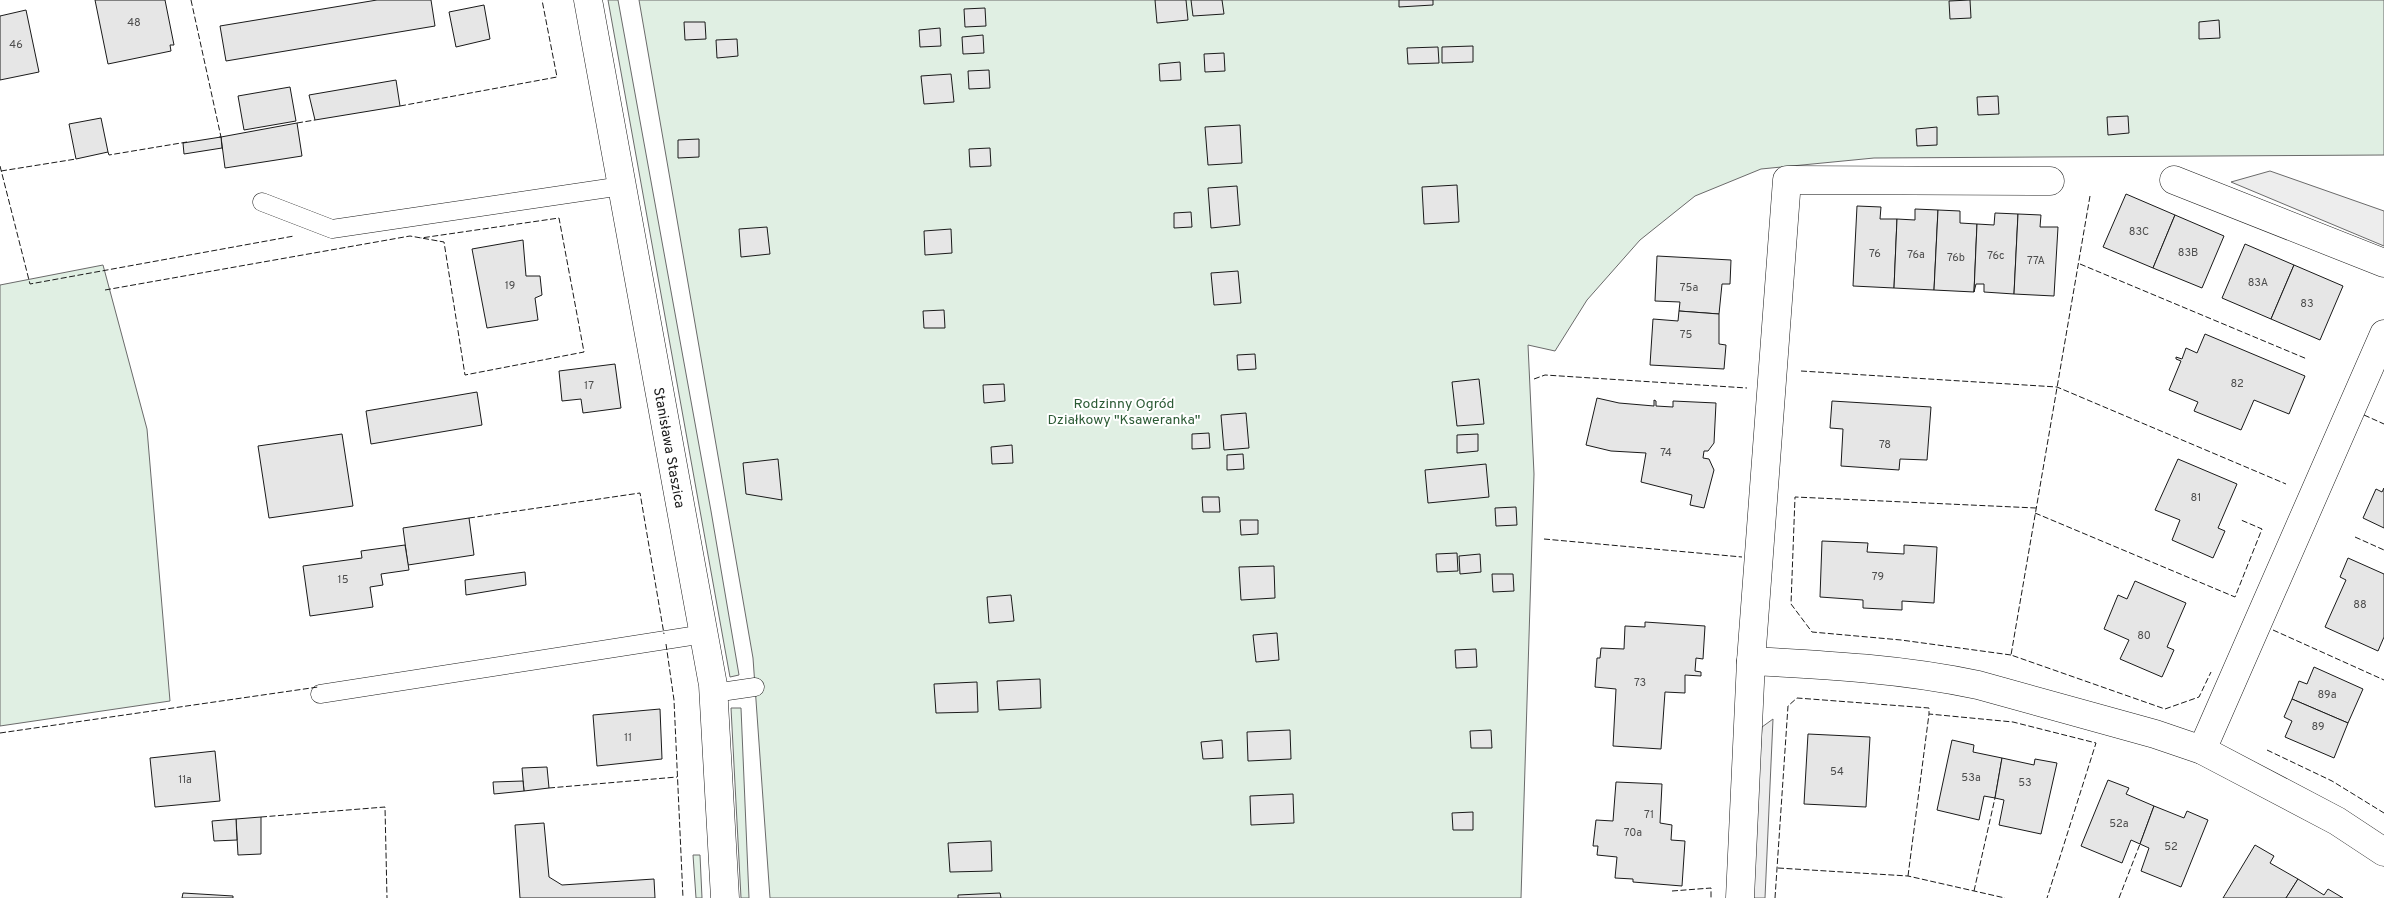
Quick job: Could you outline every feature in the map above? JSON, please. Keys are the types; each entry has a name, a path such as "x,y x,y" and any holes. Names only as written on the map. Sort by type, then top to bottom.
{"street":[{"name":"Stanisława Staszica","path":"588,0 714,693 725,898"},
{"path":"1740,898 1751,661 1787,180 2050,181"},
{"path":"2174,180 2384,263"},
{"path":"2202,750 2384,334"},
{"path":"1751,661 1873,668 1949,679 2063,708 2202,750 2337,821 2384,852"}],"lane":[{"path":"262,202 332,229 622,186"},
{"path":"320,694 704,634"},
{"path":"714,693 755,686"}],"green space":[{"path":"608,0 618,0 711,511 739,675 730,677"},
{"name":"Rodzinny Ogród Działkowy \"Ksaweranka\"","path":"639,0 2384,0 2384,155 1874,158 1761,169 1695,196 1640,240 1587,300 1555,351 1528,345 1534,474 1521,898 770,898 753,658"},
{"path":"103,265 147,429 170,701 0,726 0,285"},
{"path":"731,708 741,708 749,898 741,898"},
{"path":"693,855 700,855 702,898 696,898"}],"shaded area":[{"path":"2270,171 2384,211 2384,246 2231,182"},
{"path":"1773,719 1765,898 1750,898 1762,727"}],"building":[{"path":"95,0 165,0 174,45 170,45 171,51 108,64"},
{"path":"377,0 431,0 435,26 226,61 220,26"},
{"path":"1155,0 1186,0 1188,20 1157,23"},
{"path":"1191,0 1222,0 1224,14 1193,16"},
{"path":"1399,0 1433,0 1433,5 1399,7"},
{"path":"1970,0 1971,18 1950,19 1949,1"},
{"path":"484,5 490,39 456,47 449,12"},
{"path":"985,8 986,26 965,27 964,9"},
{"path":"26,10 39,72 0,80 0,16"},
{"path":"2219,20 2220,38 2199,39 2199,22"},
{"path":"684,22 705,22 706,39 685,40"},
{"path":"940,28 941,46 920,47 919,30"},
{"path":"983,35 984,53 963,54 962,37"},
{"path":"737,39 738,56 717,58 716,40"},
{"path":"1473,46 1473,62 1442,63 1442,47"},
{"path":"1438,47 1439,63 1408,64 1407,48"},
{"path":"1224,53 1225,71 1205,72 1204,54"},
{"path":"1180,62 1181,80 1160,81 1159,64"},
{"path":"989,70 990,88 969,89 968,71"},
{"path":"951,74 954,102 924,104 921,76"},
{"path":"396,80 400,106 315,120 309,95"},
{"path":"290,87 296,121 244,130 238,96"},
{"path":"1998,96 1999,114 1978,115 1977,97"},
{"path":"2128,116 2129,133 2108,135 2107,117"},
{"path":"101,118 108,152 76,159 69,124"},
{"path":"297,123 302,156 225,168 221,137"},
{"path":"1240,125 1242,163 1208,165 1205,127"},
{"path":"1937,127 1937,145 1917,146 1916,129"},
{"path":"221,137 222,148 184,154 183,143"},
{"path":"699,139 699,157 678,158 678,140"},
{"path":"990,148 991,166 970,167 969,149"},
{"path":"1457,185 1459,222 1424,224 1422,187"},
{"path":"1237,186 1240,225 1211,228 1208,188"},
{"path":"2126,194 2175,215 2153,268 2103,247"},
{"path":"1857,206 1881,207 1880,219 1897,219 1894,288 1853,286"},
{"path":"1915,209 1938,210 1934,290 1894,288 1897,219 1915,220"},
{"path":"1938,210 1960,211 1960,223 1977,224 1974,292 1934,290"},
{"path":"1191,212 1192,227 1174,228 1174,213"},
{"path":"1995,213 2018,214 2014,294 1984,292 1984,284 1976,284 1974,292 1977,224 1994,225"},
{"path":"2018,214 2041,215 2040,227 2058,227 2054,296 2014,294"},
{"path":"2175,215 2224,236 2202,288 2153,268"},
{"path":"767,227 770,254 741,257 739,229"},
{"path":"951,229 952,253 925,255 924,231"},
{"path":"523,240 526,276 540,276 542,295 535,298 538,320 487,328 472,249"},
{"path":"2245,244 2294,265 2271,319 2222,298"},
{"path":"1657,256 1731,260 1730,284 1722,284 1719,314 1679,311 1680,302 1655,301"},
{"path":"2294,265 2343,286 2320,340 2271,319"},
{"path":"1238,271 1241,303 1214,305 1211,273"},
{"path":"944,310 945,328 924,328 923,311"},
{"path":"1679,311 1719,314 1719,344 1726,345 1724,369 1650,365 1653,319 1678,321"},
{"path":"2205,334 2305,376 2289,414 2254,400 2241,430 2194,411 2198,402 2169,390 2181,361 2176,359 2176,357 2182,359 2186,348 2197,353"},
{"path":"1255,354 1256,369 1238,370 1237,355"},
{"path":"615,364 621,408 583,413 581,399 562,401 559,371"},
{"path":"1479,379 1484,424 1457,426 1452,382"},
{"path":"1004,384 1005,401 984,403 983,385"},
{"path":"477,392 482,425 371,444 366,411"},
{"path":"1597,398 1619,403 1654,406 1654,400 1656,401 1656,406 1673,407 1673,401 1716,403 1714,443 1708,451 1704,451 1703,458 1709,459 1714,470 1704,508 1690,505 1692,495 1641,482 1646,453 1611,451 1586,445"},
{"path":"1832,401 1931,407 1927,460 1900,459 1899,470 1841,466 1843,429 1830,428"},
{"path":"1246,413 1249,448 1224,450 1221,415"},
{"path":"1209,433 1210,448 1192,449 1192,434"},
{"path":"342,434 353,506 269,518 258,446"},
{"path":"1478,434 1478,451 1457,453 1457,435"},
{"path":"1012,445 1013,463 992,464 991,447"},
{"path":"1243,454 1244,469 1227,470 1227,455"},
{"path":"778,459 782,500 746,494 743,463"},
{"path":"2178,459 2237,484 2218,528 2225,531 2213,558 2172,540 2180,520 2155,510"},
{"path":"1486,464 1489,497 1428,503 1425,470"},
{"path":"2384,488 2384,528 2363,518 2376,489 2382,492"},
{"path":"1202,497 1219,497 1220,512 1203,512"},
{"path":"1516,507 1517,525 1496,526 1495,508"},
{"path":"469,518 474,555 408,565 403,528"},
{"path":"1240,520 1258,520 1258,534 1241,535"},
{"path":"1822,541 1868,543 1867,552 1904,554 1904,545 1937,547 1934,603 1902,601 1902,610 1863,608 1863,600 1820,597"},
{"path":"405,545 409,570 381,574 383,585 370,587 373,607 310,616 303,566 362,558 361,551"},
{"path":"1457,553 1458,571 1437,572 1436,554"},
{"path":"1480,554 1481,572 1460,574 1459,556"},
{"path":"2348,558 2384,574 2384,637 2378,651 2325,627 2346,580 2340,577"},
{"path":"1274,566 1275,598 1241,600 1239,567"},
{"path":"525,572 526,585 466,595 465,580"},
{"path":"1492,574 1513,574 1514,591 1493,592"},
{"path":"2135,581 2186,603 2167,647 2174,650 2162,677 2120,659 2129,640 2104,629 2118,595 2127,599"},
{"path":"1011,595 1014,621 989,623 987,597"},
{"path":"1645,622 1705,626 1703,659 1696,658 1695,671 1701,672 1701,676 1685,675 1685,693 1665,692 1661,749 1613,746 1616,689 1595,687 1597,658 1600,658 1601,648 1624,649 1625,626 1645,627"},
{"path":"1277,633 1279,660 1256,662 1253,635"},
{"path":"1476,649 1477,667 1456,668 1455,650"},
{"path":"2314,667 2363,689 2348,723 2292,699 2299,681 2307,684"},
{"path":"1040,679 1041,708 999,710 997,681"},
{"path":"977,682 978,712 936,713 934,684"},
{"path":"2292,699 2348,723 2334,758 2285,737 2292,721 2284,717"},
{"path":"660,709 662,759 597,766 593,715"},
{"path":"1290,730 1291,759 1248,761 1247,732"},
{"path":"1491,730 1492,748 1471,748 1470,731"},
{"path":"1808,734 1870,737 1866,807 1804,804"},
{"path":"1222,740 1223,758 1203,759 1201,742"},
{"path":"1952,740 1974,745 1973,752 2002,758 1995,798 1984,796 1979,820 1937,810"},
{"path":"215,751 220,801 155,807 150,758"},
{"path":"2002,758 2034,765 2035,759 2057,763 2041,834 1999,825 2004,800 1995,798"},
{"path":"547,767 549,788 524,791 522,768"},
{"path":"2108,780 2129,788 2126,794 2154,806 2140,844 2131,840 2122,863 2081,846"},
{"path":"523,781 524,791 494,794 493,782"},
{"path":"1616,782 1662,784 1660,823 1672,825 1671,840 1685,841 1682,886 1633,882 1633,879 1615,878 1617,857 1597,855 1598,846 1593,846 1596,820 1613,821"},
{"path":"1293,794 1294,823 1251,825 1250,796"},
{"path":"2154,806 2184,818 2187,811 2208,820 2181,887 2141,871 2149,848 2140,844"},
{"path":"1473,812 1473,830 1453,830 1452,813"},
{"path":"261,817 261,854 238,855 236,819"},
{"path":"236,819 237,840 214,841 212,821"},
{"path":"544,823 549,877 562,885 654,879 655,898 520,898 515,825"},
{"path":"991,841 992,871 950,872 948,843"},
{"path":"2255,845 2274,856 2270,863 2298,879 2286,898 2223,898"},
{"path":"2298,879 2324,895 2328,889 2343,898 2286,898"},
{"path":"183,893 233,896 233,898 182,898"},
{"path":"1000,893 1001,898 958,898 958,895"}],"fence":[{"path":"191,0 221,137 219,137"},
{"path":"400,106 557,77 542,0"},
{"path":"297,123 315,120"},
{"path":"108,152 109,155 187,142"},
{"path":"1,171 76,159"},
{"path":"0,166 30,284 294,236"},
{"path":"2090,196 2011,655 2165,709 2199,697 2211,672"},
{"path":"105,290 410,236 444,242 465,375 584,352 559,218 421,238"},
{"path":"2080,264 2307,359"},
{"path":"1801,371 2057,387 2286,484"},
{"path":"1534,379 1545,375 1747,388"},
{"path":"2364,415 2384,424"},
{"path":"469,518 640,493 664,634"},
{"path":"2011,655 1901,640 1812,632 1791,604 1795,497 2036,508"},
{"path":"2035,513 2235,597 2262,529 2241,520"},
{"path":"2355,537 2384,550"},
{"path":"1544,539 1742,557"},
{"path":"2273,630 2384,680"},
{"path":"666,644 674,700 683,898"},
{"path":"0,733 318,687"},
{"path":"1775,898 1788,706 1797,698 1929,708 1929,714"},
{"path":"1908,876 1929,714 2013,722 2096,743 2047,898"},
{"path":"2267,750 2332,781 2384,813"},
{"path":"549,788 677,777"},
{"path":"1974,891 1995,798"},
{"path":"261,817 385,807 387,898"},
{"path":"2119,898 2140,844"},
{"path":"1778,868 1908,876 2005,898"},
{"path":"1672,891 1711,888 1711,898"}]}
